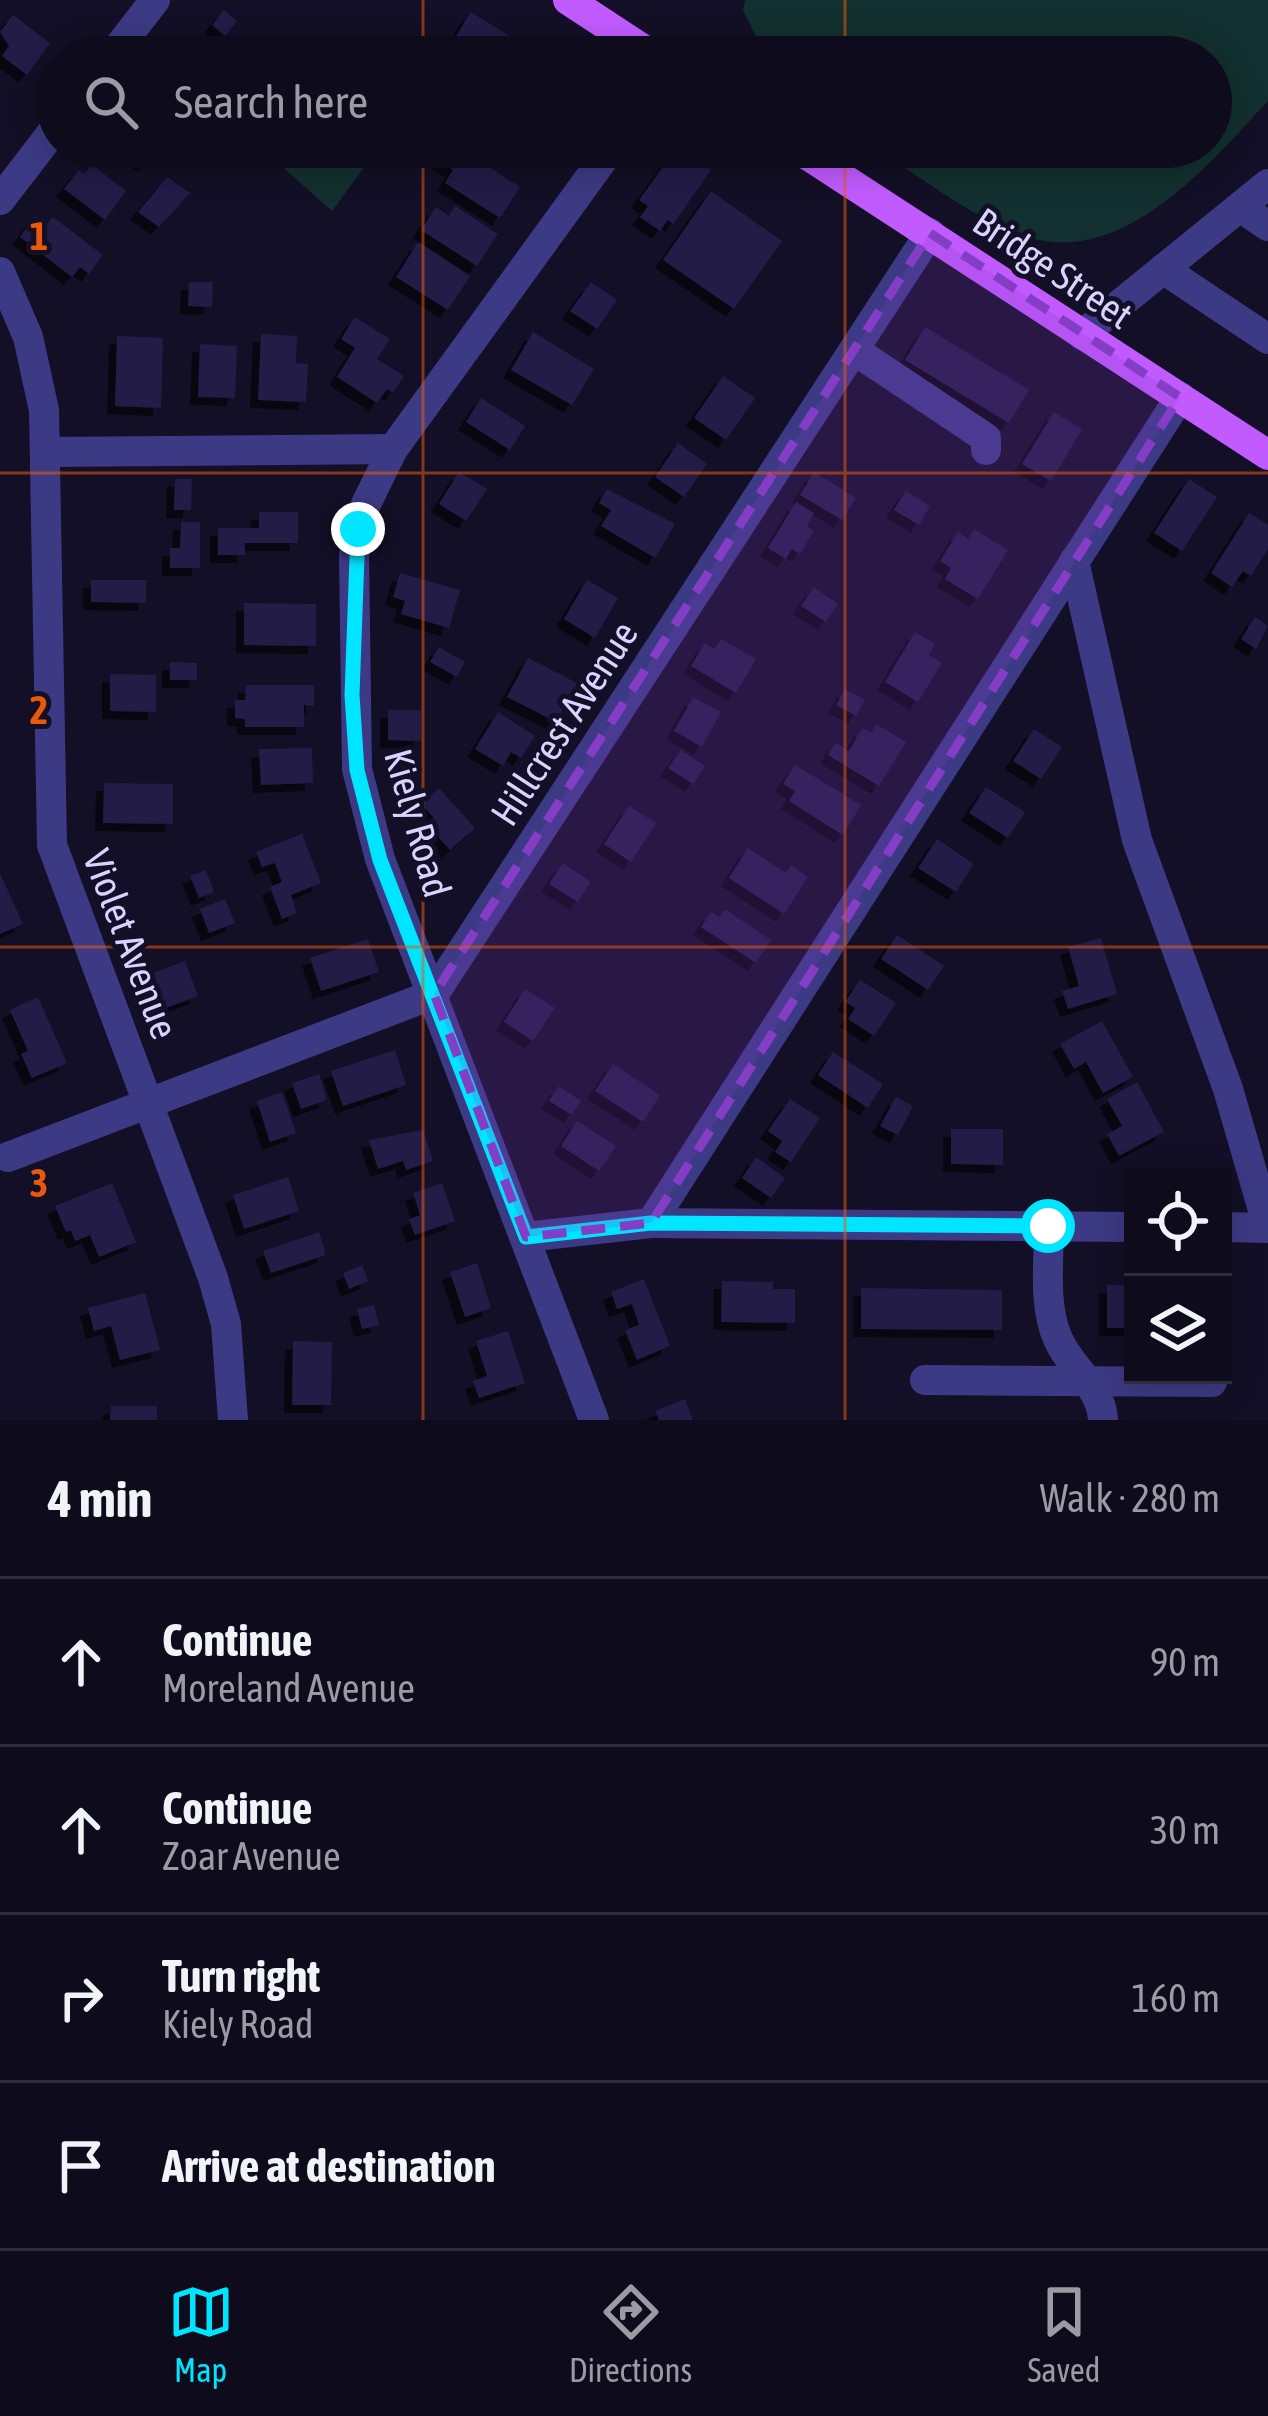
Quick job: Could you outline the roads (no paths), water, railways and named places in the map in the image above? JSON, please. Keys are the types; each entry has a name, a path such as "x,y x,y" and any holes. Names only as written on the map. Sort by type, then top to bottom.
{"main road":[{"path":"585,5 627,36"},
{"name":"Bridge Street","path":"828,168 1268,454"}],"street":[{"path":"127,36 155,0"},
{"path":"0,200 36,153"},
{"name":"Kiely Road","path":"594,1420 380,860 357,770 352,695 354,555 366,504 393,449 597,168"},
{"path":"1082,335 1268,184"},
{"path":"1240,207 1268,226"},
{"name":"Hillcrest Avenue","path":"434,994 930,233"},
{"path":"1163,269 1268,339"},
{"name":"Violet Avenue","path":"0,272 28,337 46,452 52,845 151,1105 226,1324 233,1420"},
{"path":"854,350 986,438 986,450"},
{"path":"651,1223 1180,398"},
{"path":"46,452 393,449"},
{"path":"1073,561 1137,840 1228,1089 1268,1227 1232,1227"},
{"path":"8,1157 434,994"},
{"path":"526,1237 651,1223 1124,1227"},
{"path":"1048,1226 1050,1311 1058,1340 1095,1390 1103,1420"},
{"path":"925,1380 1124,1380"}]}
